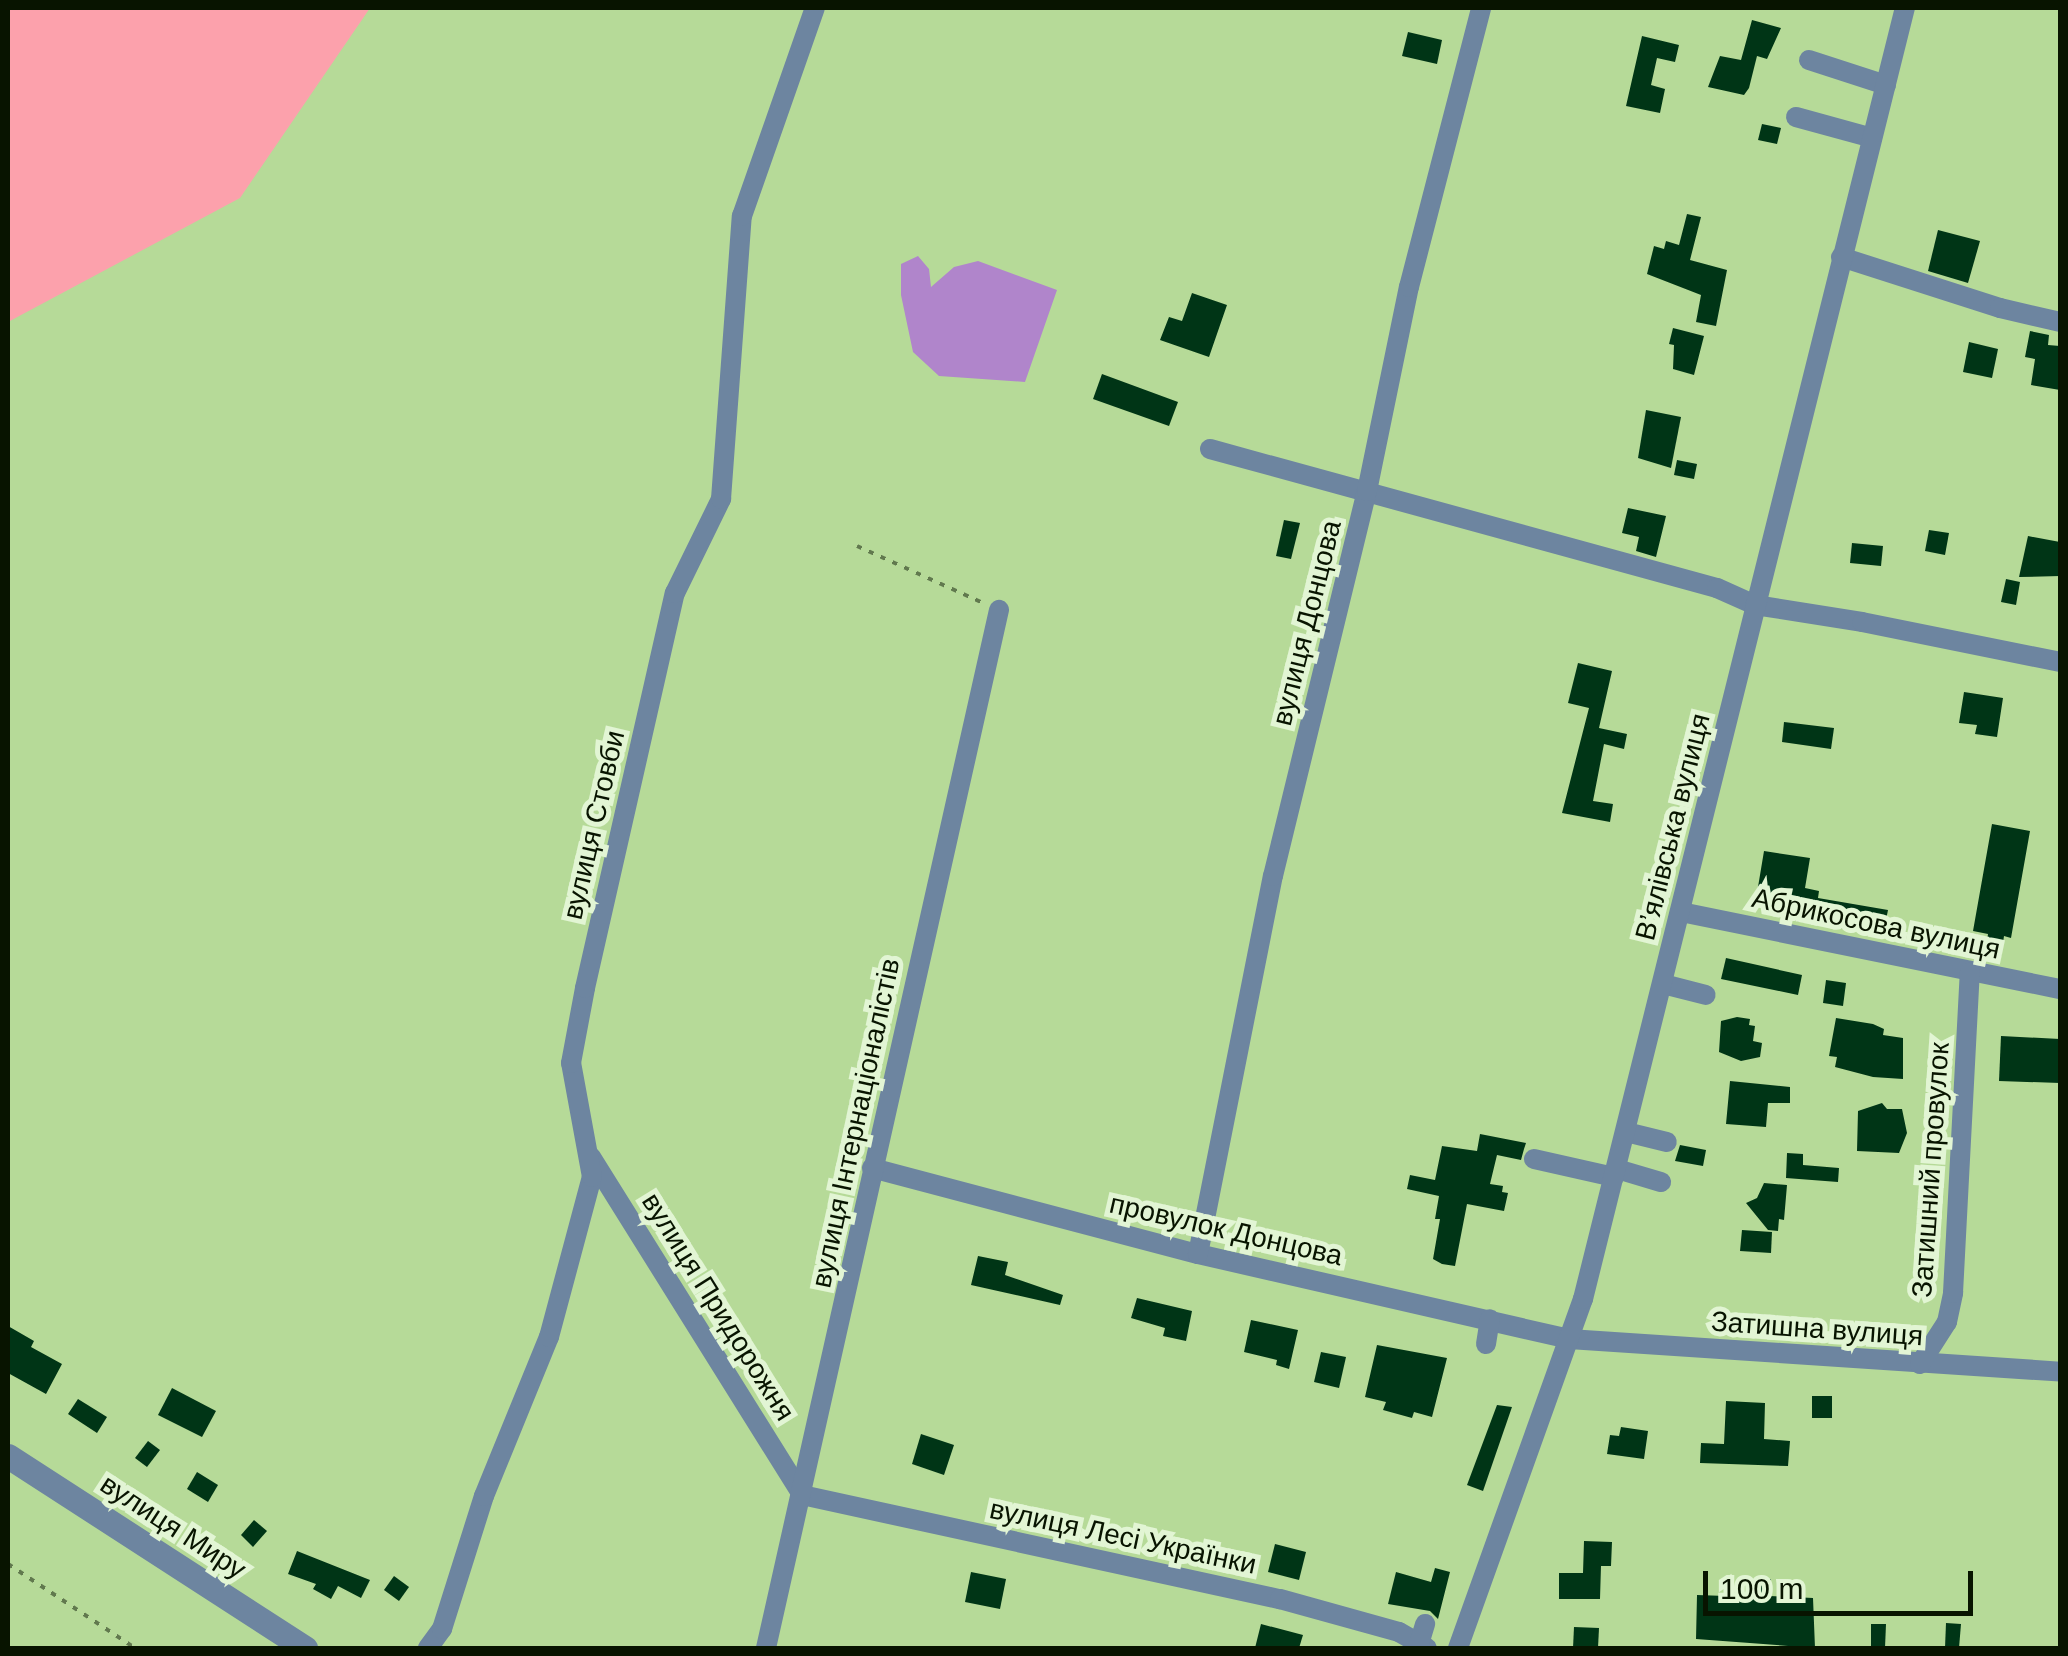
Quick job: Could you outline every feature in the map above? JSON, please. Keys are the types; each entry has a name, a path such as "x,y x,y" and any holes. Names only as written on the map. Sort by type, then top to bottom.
{"street":[{"name":"вулиця Стовби","path":"428,1648 442,1629 484,1496 549,1337 592,1177 570,1063 675,593 721,499 742,216 815,8"},
{"name":"вулиця Донцова","path":"1198,1254 1274,876 1367,491 1409,287 1481,8"},
{"name":"В’ялівська вулиця","path":"1458,1648 1569,1339 1615,1173 1905,8"},
{"path":"1809,60 1886,85"},
{"path":"1796,118 1872,138"},
{"path":"1841,257 2000,308 2060,322"},
{"path":"1210,449 1717,588 1754,605 2060,662"},
{"name":"вулиця Інтернаціоналістів","path":"766,1648 999,610"},
{"name":"Абрикосова вулиця","path":"1681,912 2060,989"},
{"name":"Затишний провулок","path":"1920,1364 1947,1322 1953,1293 1970,972"},
{"path":"1663,984 1706,996"},
{"path":"1626,1132 1667,1142"},
{"name":"вулиця Придорожня","path":"586,1149 802,1495"},
{"path":"1534,1158 1661,1182"},
{"name":"провулок Донцова","path":"872,1168 1198,1254 1569,1339"},
{"path":"1486,1344 1490,1319"},
{"name":"Затишна вулиця","path":"1569,1339 2060,1372"},
{"name":"вулиця Миру","path":"8,1456 305,1648"},
{"name":"вулиця Лесі Українки","path":"802,1495 1336,1607 1424,1639"}],"path":[{"path":"856,546 999,610"},
{"path":"8,1564 135,1648"}],"shaded area":[{"path":"8,8 370,8 240,198 8,322"},
{"path":"918,256 929,269 931,287 954,267 978,261 1057,290 1025,382 939,376 913,352 901,295 901,264"}],"building":[{"path":"1752,20 1781,28 1767,59 1757,56 1749,88 1744,95 1708,87 1720,56 1741,60"},
{"path":"1408,32 1442,40 1437,64 1402,56"},
{"path":"1642,36 1679,45 1675,62 1657,58 1651,85 1665,89 1660,113 1626,106"},
{"path":"1762,124 1781,128 1777,144 1758,140"},
{"path":"1687,214 1701,217 1690,260 1727,270 1716,326 1696,322 1701,295 1647,274 1654,246 1664,249 1666,241 1679,245"},
{"path":"1938,230 1980,241 1968,283 1928,271"},
{"path":"1192,293 1227,305 1209,357 1160,340 1169,317 1182,321"},
{"path":"1673,328 1704,336 1694,375 1673,369 1674,345 1669,344"},
{"path":"2030,331 2049,335 2048,345 2060,346 2060,390 2031,385 2035,359 2025,357"},
{"path":"1969,342 1998,349 1992,378 1963,372"},
{"path":"1102,374 1178,402 1169,426 1093,399"},
{"path":"1646,410 1681,417 1671,468 1638,458"},
{"path":"1677,460 1697,464 1694,479 1674,475"},
{"path":"1628,508 1666,516 1656,557 1636,551 1639,537 1622,533"},
{"path":"1284,520 1300,523 1291,559 1276,556"},
{"path":"1929,530 1949,533 1945,555 1925,551"},
{"path":"2028,536 2060,542 2060,576 2019,577"},
{"path":"1852,543 1883,546 1881,566 1850,563"},
{"path":"2006,579 2020,582 2016,605 2001,602"},
{"path":"1578,663 1612,671 1599,728 1627,734 1624,749 1604,744 1593,801 1613,804 1610,822 1562,813 1589,708 1568,703"},
{"path":"1964,692 2003,698 1997,737 1975,734 1977,725 1959,723"},
{"path":"1784,722 1834,728 1831,749 1782,742"},
{"path":"1992,824 2030,831 2011,938 2004,936 2001,956 1985,953 1988,934 1973,931"},
{"path":"1764,851 1810,858 1805,888 1819,891 1818,898 1888,910 1883,935 1834,927 1835,920 1814,916 1813,924 1791,920 1793,905 1756,899"},
{"path":"1726,958 1802,975 1798,995 1721,979"},
{"path":"1826,980 1846,983 1843,1006 1823,1003"},
{"path":"1836,1018 1873,1024 1884,1029 1883,1035 1903,1038 1903,1079 1873,1077 1835,1067 1837,1057 1829,1056"},
{"path":"1750,1019 1749,1025 1755,1026 1753,1041 1762,1043 1760,1057 1741,1061 1719,1052 1721,1021"},
{"path":"2001,1036 2060,1039 2060,1083 1999,1081"},
{"path":"1730,1081 1790,1087 1790,1103 1768,1103 1766,1127 1726,1124"},
{"path":"1882,1103 1887,1109 1902,1109 1907,1133 1899,1153 1857,1151 1858,1111"},
{"path":"1480,1134 1526,1143 1521,1160 1497,1155 1490,1184 1503,1186 1502,1192 1508,1193 1504,1211 1467,1204 1455,1266 1442,1264 1433,1259 1440,1219 1435,1219 1439,1196 1407,1189 1410,1175 1435,1180 1442,1146 1477,1151"},
{"path":"1680,1145 1706,1150 1703,1166 1675,1161"},
{"path":"1787,1153 1803,1154 1803,1165 1839,1168 1838,1182 1786,1178"},
{"path":"1764,1183 1787,1185 1784,1220 1779,1219 1778,1231 1768,1230 1746,1203 1757,1198"},
{"path":"1742,1230 1772,1232 1771,1253 1740,1251"},
{"path":"978,1256 1008,1262 1005,1275 1063,1295 1060,1305 971,1285"},
{"path":"1137,1298 1192,1311 1186,1341 1163,1336 1165,1328 1131,1318"},
{"path":"1251,1320 1298,1330 1289,1369 1276,1365 1277,1360 1244,1352"},
{"path":"8,1326 34,1341 31,1347 62,1364 46,1394 8,1373"},
{"path":"1377,1345 1447,1358 1432,1417 1414,1412 1412,1418 1383,1410 1386,1402 1365,1397"},
{"path":"1321,1352 1346,1357 1339,1388 1314,1382"},
{"path":"172,1388 216,1411 202,1437 158,1415"},
{"path":"1812,1396 1832,1396 1832,1418 1812,1418"},
{"path":"78,1399 107,1417 97,1433 68,1414"},
{"path":"1726,1401 1765,1403 1764,1439 1790,1441 1788,1466 1700,1463 1701,1443 1724,1444"},
{"path":"1497,1405 1512,1407 1483,1491 1467,1485"},
{"path":"1621,1427 1648,1431 1644,1459 1607,1454 1610,1435 1619,1436"},
{"path":"921,1434 954,1445 944,1475 912,1464"},
{"path":"148,1441 160,1450 147,1467 135,1458"},
{"path":"197,1472 218,1485 208,1502 187,1489"},
{"path":"254,1520 267,1531 253,1547 241,1535"},
{"path":"1584,1541 1612,1542 1611,1566 1601,1566 1600,1599 1559,1599 1559,1573 1583,1573"},
{"path":"1275,1544 1306,1552 1299,1580 1268,1572"},
{"path":"297,1551 370,1580 361,1598 338,1586 331,1599 313,1589 316,1584 288,1574"},
{"path":"1435,1568 1450,1572 1438,1619 1430,1611 1388,1604 1396,1572 1431,1582"},
{"path":"971,1572 1006,1579 1000,1609 965,1602"},
{"path":"394,1576 409,1587 399,1601 384,1590"},
{"path":"1756,1579 1771,1579 1770,1596 1813,1598 1815,1648 1696,1639 1697,1595 1755,1597"},
{"path":"1946,1623 1961,1624 1959,1648 1945,1648"},
{"path":"1261,1624 1303,1635 1299,1648 1255,1648"},
{"path":"1871,1624 1886,1624 1885,1648 1871,1648"},
{"path":"1574,1627 1599,1628 1598,1648 1573,1648"}]}
